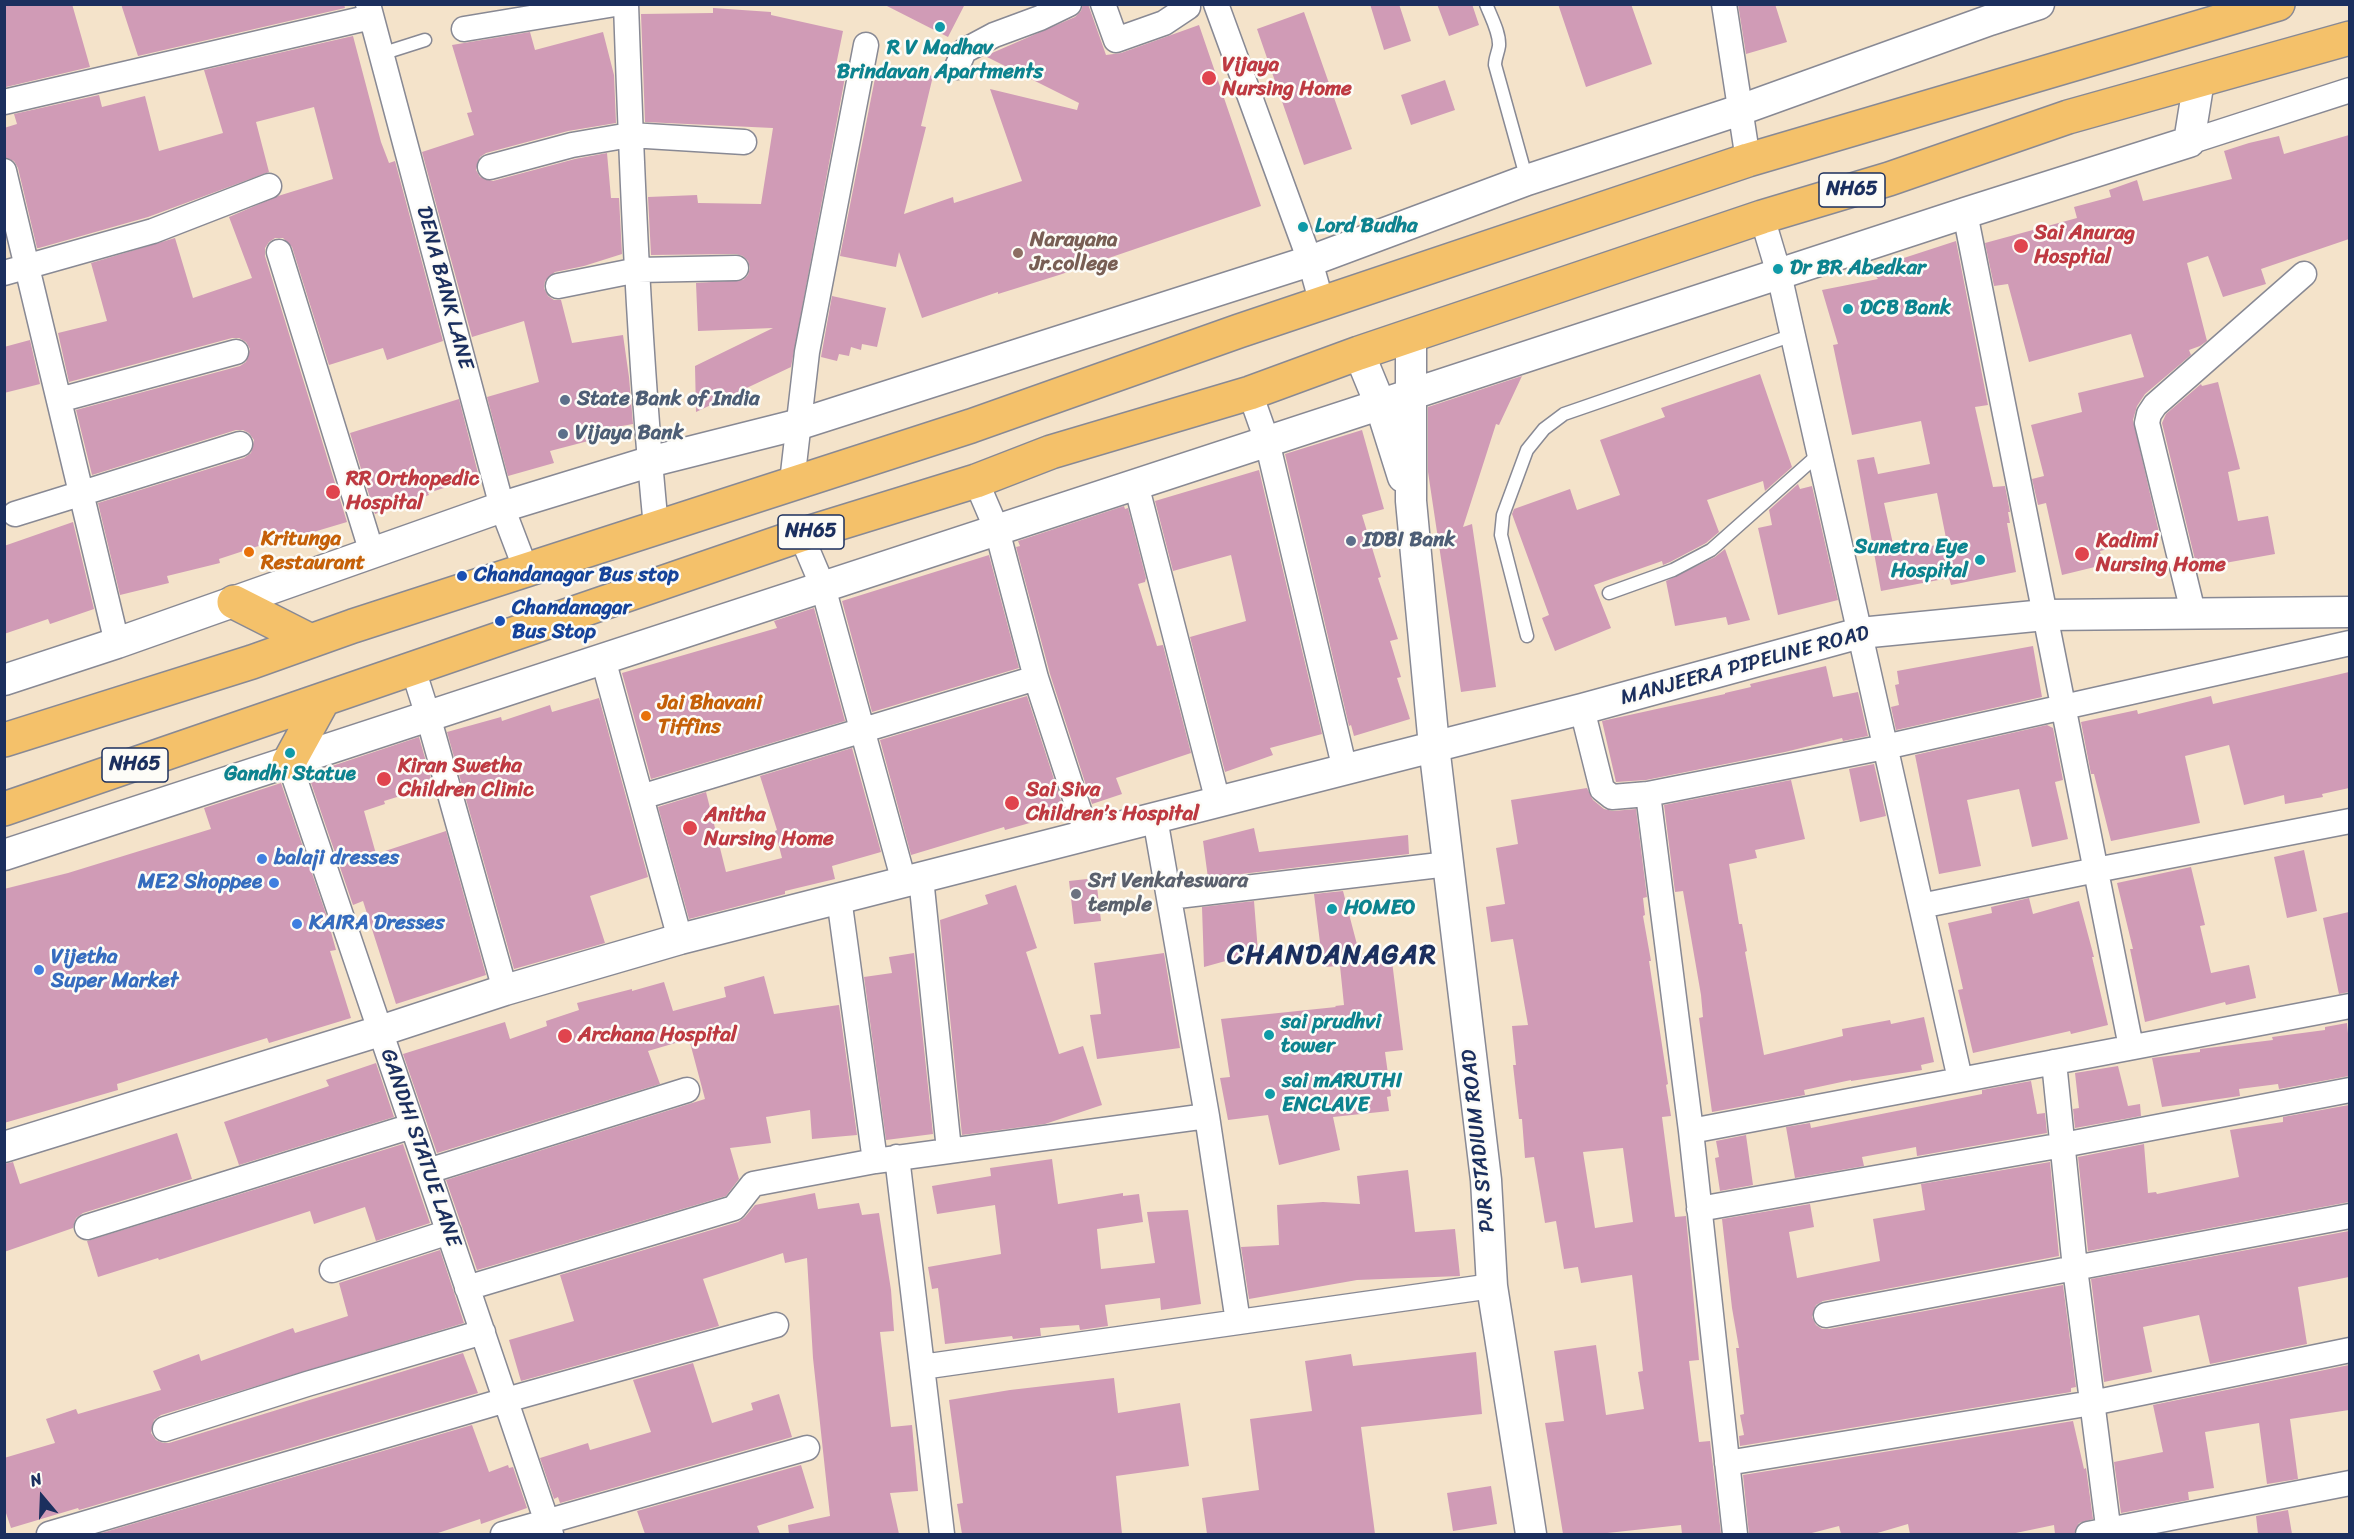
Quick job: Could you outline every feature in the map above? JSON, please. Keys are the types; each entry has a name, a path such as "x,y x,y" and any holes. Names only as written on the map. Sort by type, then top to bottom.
{"highway":[{"name":"NH65","path":"4,740 252,662 1038,402 1239,331 1748,159 2278,4"},
{"name":"NH65","path":"4,809 801,535 976,481 1052,452 1250,393 1359,353 1762,217 1889,179 2034,129 2349,38"},
{"path":"2022,80 2034,129"},
{"path":"1038,402 1052,452"},
{"path":"234,602 311,641"},
{"path":"289,762 323,700"}],"street":[{"path":"464,29 615,4"},
{"path":"626,4 630,135 649,462 656,528"},
{"path":"957,67 964,51 993,35 1040,18 1069,4"},
{"path":"1103,4 1116,40 1164,23 1191,6"},
{"path":"1216,4 1310,261 1322,304"},
{"path":"1724,4 1748,159"},
{"path":"4,680 117,644 502,507 649,462 800,424 1310,261 1527,180 1740,110 2039,4"},
{"path":"4,102 369,11"},
{"name":"DENA BANK LANE","path":"369,11 502,507 526,570"},
{"path":"792,482 807,352 866,45"},
{"path":"2188,142 2199,80"},
{"path":"4,855 1965,213 2349,90"},
{"path":"490,167 572,145 630,135 744,141"},
{"path":"4,171 16,270 59,400 117,644"},
{"path":"16,270 153,231 269,186"},
{"path":"1965,213 2131,1047"},
{"path":"1762,217 1779,274 1793,335 1959,1079"},
{"path":"279,252 372,553"},
{"path":"558,286 638,270 736,268"},
{"path":"2193,612 2147,423 2149,414 2155,405 2304,274"},
{"path":"1411,336 1411,501"},
{"path":"59,400 236,352"},
{"path":"1359,353 1380,404 1411,501"},
{"path":"1250,393 1268,441 1345,770"},
{"path":"15,514 240,444"},
{"path":"976,481 997,530 1036,678 1087,836"},
{"path":"1136,484 1218,802"},
{"name":"PJR STADIUM ROAD","path":"1411,501 1434,746 1486,1180 1492,1286 1531,1534"},
{"path":"801,535 823,587 863,731 912,880 949,1150"},
{"name":"MANJEERA PIPELINE ROAD","path":"4,1147 505,990 680,939 1582,709 1860,633 2045,615 2349,612"},
{"path":"1582,709 1602,789 1612,797 1648,794 1885,747 2349,643"},
{"path":"603,659 680,939"},
{"path":"413,669 505,990"},
{"path":"641,797 1036,678"},
{"name":"GANDHI STATUE LANE","path":"289,762 549,1528"},
{"path":"1648,794 1690,1131 1735,1534"},
{"path":"1155,818 1207,1116 1238,1322"},
{"path":"1921,906 2349,821"},
{"path":"1169,897 1448,864"},
{"path":"838,898 922,1367 942,1534"},
{"path":"1690,1131 2349,1006"},
{"path":"2054,1062 2075,1268 2092,1403 2102,1533 2349,1483"},
{"path":"428,1171 687,1090"},
{"path":"1699,1209 2063,1145 2349,1090"},
{"path":"467,1288 734,1208 753,1184 886,1159 1207,1116"},
{"path":"87,1227 412,1126"},
{"path":"1826,1315 2349,1216"},
{"path":"332,1270 449,1232"},
{"path":"922,1367 1492,1286"},
{"path":"49,1534 506,1400 776,1325"},
{"path":"165,1430 308,1384 483,1332"},
{"path":"1727,1463 2092,1403 2349,1350"},
{"path":"503,1534 549,1528 807,1448"}],"lane":[{"path":"1486,4 1497,33 1499,47 1495,65 1527,180"},
{"path":"381,54 425,40"},
{"path":"1527,636 1502,535 1503,514 1527,450 1544,429 1564,414 1793,335"},
{"path":"1609,593 1673,570 1711,550 1820,454"}],"building":[{"path":"4,4 72,4 90,67 6,87 4,80"},
{"path":"121,4 344,4 345,8 138,56"},
{"name":"R V Madhav Brindavan Apartments","path":"883,4 965,4 948,37"},
{"path":"1083,4 1088,4 1106,55 1121,53 1199,25 1261,206 1059,275 998,294 998,292 922,318 899,252 896,267 840,256 877,68 893,72 894,67 933,76 921,126 926,127 904,214 953,197 954,203 1022,181 990,89 1077,110 1079,103 985,56 1075,17 1081,11"},
{"path":"1370,4 1399,4 1411,41 1384,50"},
{"path":"1437,4 1472,4 1479,25 1449,36"},
{"path":"1558,4 1631,4 1652,64 1586,87"},
{"path":"1738,4 1775,4 1787,42 1746,54"},
{"path":"713,8 771,12 771,15 843,31 835,70 846,72 791,367 696,412 695,366 773,328 698,331 696,283 743,280 750,268 743,256 736,254 651,255 648,197 697,195 698,203 761,204 773,128 645,122 641,14 713,13"},
{"path":"1304,12 1352,149 1304,165 1257,29"},
{"path":"530,32 535,50 603,32 614,75 616,123 568,131 486,153 480,157 476,170 480,177 493,181 575,159 607,153 611,198 619,198 622,254 555,272 545,281 544,288 548,296 554,300 561,300 572,343 623,335 633,424 594,431 596,439 550,451 554,463 508,476 487,397 539,382 524,321 472,337 422,152 474,135 467,113 472,112 452,45"},
{"path":"353,36 381,142 389,163 395,161 443,341 387,360 383,348 329,365 292,247 283,238 275,238 269,242 265,248 265,256 347,522 290,539 289,536 219,559 220,563 167,576 169,583 120,595 98,503 244,458 251,453 254,440 249,433 236,430 92,475 76,410 240,366 246,362 250,349 246,342 239,338 232,338 69,382 58,333 107,321 91,263 175,238 193,298 252,278 229,217 278,196 333,179 314,107 256,122 269,172 148,217 37,248 18,168 14,161 4,157 4,128 17,124 14,114 99,95 102,107 145,96 159,151 223,133 204,70"},
{"path":"1445,80 1455,110 1411,125 1401,95"},
{"path":"2349,135 2349,239 2261,269 2266,284 2223,297 2208,256 2187,263 2207,341 2189,350 2191,355 2145,394 2137,406 2133,420 2160,537 2100,551 2103,565 2062,575 2046,503 2038,505 2032,479 2044,476 2031,425 2082,412 2078,393 2144,377 2131,334 2029,362 2008,284 1994,286 1985,243 2077,218 2074,207 2111,197 2109,190 2137,180 2143,201 2232,179 2224,151 2249,143 2279,136 2284,154"},
{"path":"1956,241 1988,405 1975,407 1993,487 2005,486 2010,512 2008,512 2010,523 2007,523 2016,572 1951,585 1949,578 1881,591 1857,460 1874,457 1878,474 1930,464 1921,421 1852,435 1833,345 1838,344 1822,290 1878,279 1870,269","holes":["1937,493 1947,543 1895,553 1884,503"]},
{"path":"832,296 886,308 877,347 862,344 861,350 851,347 849,356 839,354 837,361 821,357"},
{"path":"30,340 40,384 4,393 4,347"},
{"path":"1760,374 1792,467 1765,491 1763,481 1707,500 1719,532 1706,543 1663,565 1662,561 1594,585 1611,628 1555,651 1542,618 1549,615 1512,514 1514,509 1570,489 1577,510 1620,495 1600,440 1665,417 1661,408"},
{"path":"1522,376 1499,425 1496,424 1463,527 1472,524 1496,687 1461,692 1428,472 1428,407"},
{"path":"2218,382 2240,469 2228,472 2238,521 2268,516 2275,554 2197,568 2162,423 2166,414 2201,384 2202,386"},
{"path":"459,399 479,477 428,493 429,495 375,514 350,433"},
{"path":"1362,430 1384,509 1362,515 1381,577 1378,578 1398,639 1390,641 1401,677 1397,678 1410,719 1354,736 1351,725 1349,726 1285,454"},
{"path":"1259,470 1322,734 1270,748 1273,755 1225,772 1190,637 1246,621 1231,555 1173,571 1155,501"},
{"path":"1798,484 1800,489 1812,486 1838,600 1778,615 1758,528 1772,525 1769,510"},
{"path":"1124,506 1125,509 1128,508 1146,578 1145,582 1138,584 1157,646 1163,645 1191,753 1116,778 1122,794 1092,804 1050,674 1016,547 1020,546 1018,541"},
{"path":"73,522 94,609 50,624 48,619 4,634 4,546"},
{"path":"1725,549 1750,620 1728,625 1726,617 1675,626 1666,581 1715,557"},
{"path":"989,555 1019,668 872,712 842,601"},
{"path":"814,608 845,721 651,779 622,673 777,628 774,621"},
{"path":"2033,646 2042,697 1896,730 1891,707 1899,705 1895,685 1899,684 1897,671"},
{"path":"1826,666 1833,697 1858,692 1868,736 1843,741 1842,738 1646,780 1616,782 1602,721 1725,694 1751,687 1750,684"},
{"path":"2349,672 2349,788 2322,794 2323,797 2285,804 2284,795 2244,805 2229,745 2185,756 2200,823 2111,841 2094,774 2091,774 2081,722 2137,710 2138,714 2211,696 2213,704"},
{"path":"1027,696 1065,813 1005,830 1004,827 911,855 880,740"},
{"path":"599,698 648,877 590,896 605,943 514,969 447,732 501,717 502,721 550,705 552,712"},
{"path":"2047,725 2053,728 2063,780 2055,782 2068,839 2032,847 2019,789 1967,800 1981,866 1939,874 1915,755"},
{"path":"419,737 433,786 384,801 385,804 364,811 376,854 446,831 486,975 396,1004 363,901 353,905 308,774"},
{"path":"852,748 881,852 832,866 835,879 689,919 658,807 706,792 726,872 782,858 775,831 777,830 760,776"},
{"path":"1874,764 1886,816 1860,822 1849,769"},
{"path":"1791,780 1805,839 1755,850 1757,858 1729,864 1739,924 1742,924 1747,951 1745,952 1764,1055 1843,1036 1842,1029 1890,1020 1891,1024 1924,1017 1934,1062 1921,1065 1922,1070 1851,1080 1804,1090 1805,1095 1712,1112 1699,1018 1703,1017 1701,995 1683,891 1675,892 1664,805"},
{"path":"281,783 326,914 336,950 330,951 351,1018 269,1043 267,1038 117,1084 118,1090 4,1123 4,889 68,873 211,829 204,808"},
{"path":"1587,788 1593,800 1604,809 1613,811 1636,809 1647,897 1643,898 1645,915 1643,916 1671,1116 1662,1117 1675,1217 1686,1216 1699,1360 1689,1361 1699,1442 1710,1441 1721,1534 1682,1534 1681,1525 1598,1534 1563,1534 1545,1423 1564,1421 1554,1351 1596,1345 1606,1415 1644,1409 1638,1372 1643,1371 1632,1275 1581,1283 1578,1267 1564,1269 1556,1221 1545,1223 1534,1157 1525,1158 1522,1119 1519,1119 1513,1065 1516,1065 1512,1026 1528,1025 1513,939 1491,942 1486,907 1505,904 1496,848 1518,844 1511,800","holes":["1623,1148 1633,1222 1595,1228 1583,1152"]},
{"path":"1254,828 1259,852 1408,835 1409,854 1208,878 1203,841"},
{"path":"2304,850 2317,911 2287,918 2274,857"},
{"path":"2191,867 2205,925 2200,926 2211,973 2249,965 2256,998 2226,1005 2225,1002 2145,1022 2130,949 2133,949 2117,883"},
{"path":"1096,878 1101,921 1074,924 1069,881"},
{"path":"1016,885 1037,948 1026,952 1059,1054 1083,1046 1102,1105 1045,1124 962,1135 940,920 988,904 985,895"},
{"path":"1343,891 1360,956 1391,953 1403,1050 1385,1052 1391,1096 1387,1097 1389,1111 1333,1117 1340,1150 1279,1165 1268,1115 1228,1120 1220,1078 1230,1077 1221,1019 1344,1005 1340,966 1323,967 1314,894"},
{"path":"2029,898 2033,914 2079,901 2094,957 2092,957 2108,1025 2071,1034 2070,1031 1973,1053 1958,990 1963,989 1948,923 1992,913 1991,907"},
{"path":"1254,901 1258,952 1204,967 1202,907"},
{"path":"2349,912 2349,992 2339,994 2323,918"},
{"path":"914,953 933,1134 886,1140 864,977 892,973 889,957"},
{"path":"1164,953 1180,1048 1097,1059 1090,1015 1101,1014 1094,963"},
{"path":"764,976 774,1014 839,1005 857,1135 812,1139 810,1110 766,1117 771,1143 730,1148 739,1179 726,1196 477,1270 446,1180 705,1099 689,1039 648,1051 660,1084 437,1153 403,1054 505,1022 510,1039 547,1026 546,1021 579,1010 577,1003 664,982 673,1011 726,997 724,987"},
{"path":"2347,1023 2349,1076 2279,1089 2278,1084 2239,1089 2240,1096 2162,1107 2152,1058 2200,1052 2200,1049 2273,1040 2272,1037 2325,1030 2325,1027"},
{"path":"376,1063 394,1117 239,1165 224,1122 329,1086 326,1080"},
{"path":"2118,1066 2128,1106 2140,1104 2141,1116 2075,1128 2073,1109 2079,1108 2075,1073"},
{"path":"2031,1081 2037,1114 2045,1113 2047,1133 1917,1156 1916,1147 1862,1157 1864,1166 1795,1178 1786,1127 1810,1123 1811,1128 1982,1094 1982,1090"},
{"path":"2349,1105 2349,1202 2088,1251 2078,1157 2144,1144 2148,1193 2156,1192 2157,1194 2239,1177 2230,1130 2283,1122 2283,1117"},
{"path":"177,1133 192,1179 83,1213 76,1218 73,1228 4,1252 4,1164 13,1162 20,1184"},
{"path":"1746,1135 1753,1185 1720,1191 1715,1158 1719,1157 1716,1141"},
{"path":"403,1144 430,1223 376,1241 365,1207 314,1224 310,1211 159,1260 158,1258 98,1277 87,1241"},
{"path":"1052,1159 1058,1204 1123,1193 1123,1196 1139,1194 1143,1222 1097,1229 1101,1269 1155,1263 1147,1212 1188,1210 1201,1304 1161,1310 1160,1298 1105,1305 1108,1326 1080,1330 1079,1325 1040,1328 1041,1336 1013,1339 1012,1336 945,1344 938,1288 932,1289 928,1267 1001,1254 995,1205 937,1214 932,1186 991,1176 990,1168"},
{"path":"2050,1162 2059,1256 1823,1301 1816,1305 1812,1317 1816,1325 1822,1329 1829,1329 2063,1285 2076,1387 2071,1388 2071,1392 1740,1446 1739,1436 1744,1435 1740,1415 1744,1414 1736,1348 1739,1348 1722,1219 1810,1204 1814,1227 1789,1232 1797,1278 1880,1261 1873,1219 1925,1210 1921,1184"},
{"path":"1408,1170 1415,1232 1455,1229 1460,1276 1357,1280 1249,1299 1241,1247 1279,1245 1277,1205 1323,1202 1360,1204 1357,1176"},
{"path":"815,1193 818,1209 859,1203 862,1215 879,1213 891,1290 894,1331 880,1332 891,1427 912,1425 918,1491 890,1493 899,1534 789,1534 788,1525 830,1516 813,1358 807,1258 785,1263 783,1253 703,1279 719,1326 521,1381 509,1340 574,1321 560,1275 738,1222 755,1205"},
{"path":"2349,1231 2349,1277 2298,1287 2307,1344 2210,1364 2199,1315 2143,1327 2152,1372 2104,1382 2091,1279"},
{"path":"440,1250 464,1323 161,1415 154,1420 151,1433 156,1440 169,1443 463,1353 478,1393 11,1528 4,1507 4,1458 55,1443 46,1419 76,1409 78,1414 161,1390 153,1371 199,1354 201,1361 293,1328 295,1333 348,1316 339,1283"},
{"path":"1476,1352 1482,1414 1361,1427 1375,1534 1207,1534 1202,1498 1259,1490 1250,1419 1312,1411 1305,1361 1351,1354 1353,1366"},
{"path":"693,1363 712,1423 753,1410 751,1403 779,1394 792,1437 560,1503 558,1497 554,1499 540,1458 588,1443 590,1450 651,1432 633,1380"},
{"path":"2349,1365 2349,1410 2290,1419 2298,1479 2267,1484 2259,1423 2205,1432 2214,1488 2188,1492 2189,1500 2121,1513 2114,1462 2163,1452 2153,1405"},
{"path":"1114,1378 1118,1413 1180,1403 1189,1466 1116,1476 1122,1534 962,1534 957,1504 963,1503 949,1400 1010,1390"},
{"path":"2073,1421 2084,1469 2086,1468 2093,1519 2079,1523 2074,1534 2055,1534 2054,1525 2011,1534 1910,1534 1908,1524 1874,1534 1841,1534 1839,1526 1808,1534 1749,1534 1743,1475"},
{"path":"472,1425 489,1472 508,1465 509,1468 513,1467 527,1508 481,1524 480,1519 435,1534 98,1534"},
{"path":"801,1465 814,1508 757,1526 760,1534 645,1534 637,1511"},
{"path":"1491,1486 1497,1524 1453,1531 1447,1493"},
{"path":"2288,1510 2292,1534 2258,1534 2256,1516"}],"place":[{"name":"R V Madhav Brindavan Apartments","path":"940,27"},
{"name":"Vijaya Nursing Home","path":"1209,78"},
{"name":"Lord Budha","path":"1303,227"},
{"name":"Sai Anurag Hosptial","path":"2021,246"},
{"name":"Narayana Jr.college","path":"1018,253"},
{"name":"Dr BR Abedkar","path":"1778,269"},
{"name":"DCB Bank","path":"1848,309"},
{"name":"State Bank of India","path":"565,400"},
{"name":"Vijaya Bank","path":"563,434"},
{"name":"RR Orthopedic Hospital","path":"333,492"},
{"name":"IDBI Bank","path":"1351,541"},
{"name":"Kritunga Restaurant","path":"249,552"},
{"name":"Kadimi Nursing Home","path":"2082,554"},
{"name":"Sunetra Eye Hospital","path":"1980,560"},
{"name":"Chandanagar Bus stop","path":"462,576"},
{"name":"Chandanagar Bus Stop","path":"500,621"},
{"name":"Jai Bhavani Tiffins","path":"646,716"},
{"name":"Gandhi Statue","path":"290,753"},
{"name":"Kiran Swetha Children Clinic","path":"384,779"},
{"name":"Sai Siva Children’s Hospital","path":"1012,803"},
{"name":"Anitha Nursing Home","path":"690,828"},
{"name":"balaji dresses","path":"262,859"},
{"name":"ME2 Shoppee","path":"274,883"},
{"name":"Sri Venkateswara temple","path":"1076,894"},
{"name":"HOMEO","path":"1332,909"},
{"name":"KAIRA Dresses","path":"297,924"},
{"name":"Vijetha Super Market","path":"39,970"},
{"name":"sai prudhvi tower","path":"1269,1035"},
{"name":"Archana Hospital","path":"565,1036"},
{"name":"sai mARUTHI ENCLAVE","path":"1270,1094"}],"district":[{"name":"CHANDANAGAR","path":"1332,956"}]}
